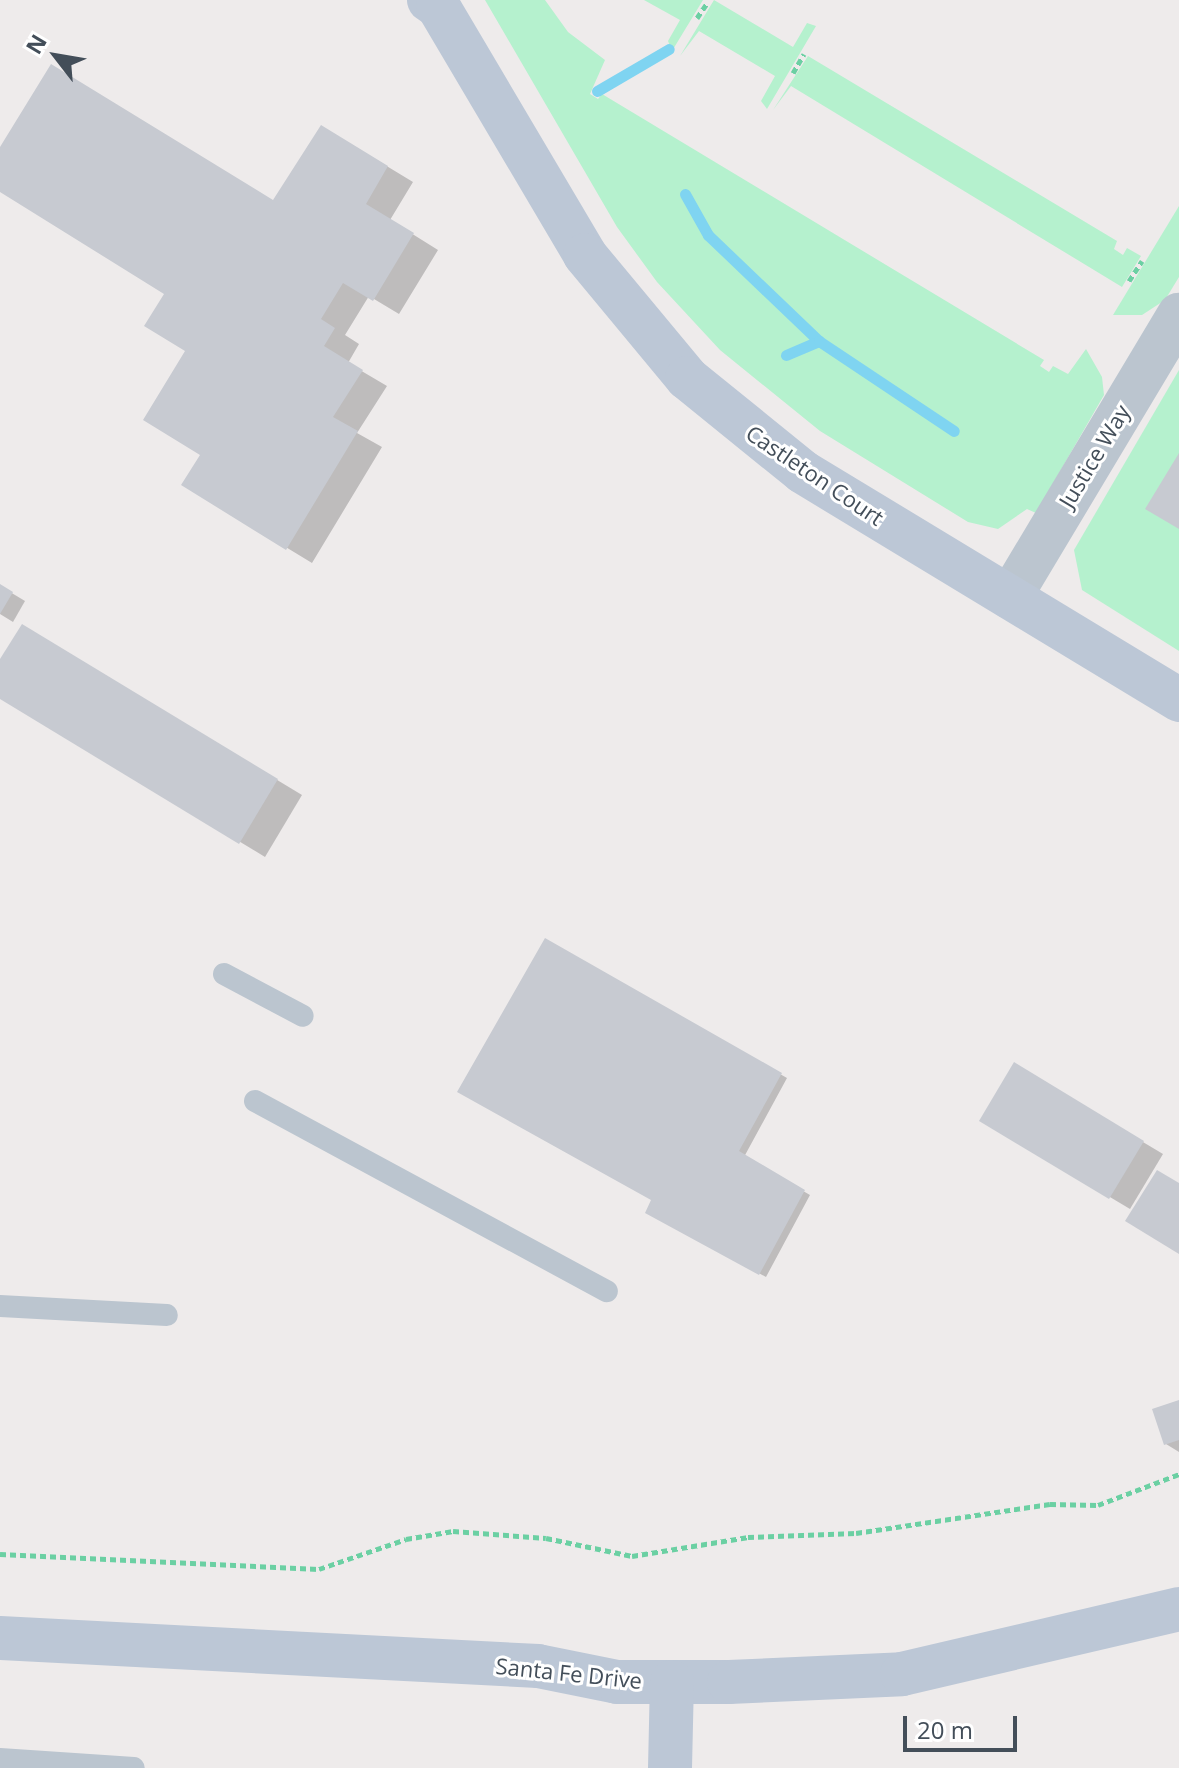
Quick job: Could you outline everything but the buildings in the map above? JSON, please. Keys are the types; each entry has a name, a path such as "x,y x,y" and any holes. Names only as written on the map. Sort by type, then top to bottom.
{"main road":[{"name":"Castleton Court","path":"429,0 438,6 585,255 687,378 803,472 1179,700"},
{"name":"Santa Fe Drive","path":"0,1638 538,1666 617,1682 672,1682 902,1674 1179,1609"},
{"path":"670,1768 672,1682"}],"street":[{"name":"Justice Way","path":"1010,597 1179,315"}],"lane":[{"path":"224,974 303,1016"},
{"path":"255,1101 607,1291"},
{"path":"0,1306 167,1315"},
{"path":"0,1759 134,1768"}],"path":[{"path":"697,18 707,3"},
{"path":"793,73 804,54"},
{"path":"1129,281 1142,261"},
{"path":"0,1554 319,1569 406,1539 453,1531 546,1538 632,1556 733,1539 856,1533 1050,1504 1098,1505 1179,1474"}],"green space":[{"path":"485,0 545,0 568,32 605,60 590,94 598,99 602,94 1044,360 1040,366 1049,372 1053,366 1068,374 1086,349 1102,377 1104,395 1036,513 1027,509 998,529 968,522 820,431 720,350 657,282 617,227"},
{"path":"644,0 703,0 672,51 668,41 680,20"},
{"path":"714,0 793,47 807,23 816,26 767,109 761,101 775,76 699,31 680,56"},
{"path":"808,56 1117,241 1114,249 1123,255 1127,248 1141,256 1122,287 791,86 773,110"},
{"path":"1179,206 1179,277 1165,300 1142,315 1113,315"},
{"path":"1179,370 1179,651 1082,590 1074,550"}],"waterway":[{"path":"597,91 669,49"},
{"path":"685,194 708,235 819,341"},
{"path":"786,355 819,341 954,431"}]}
